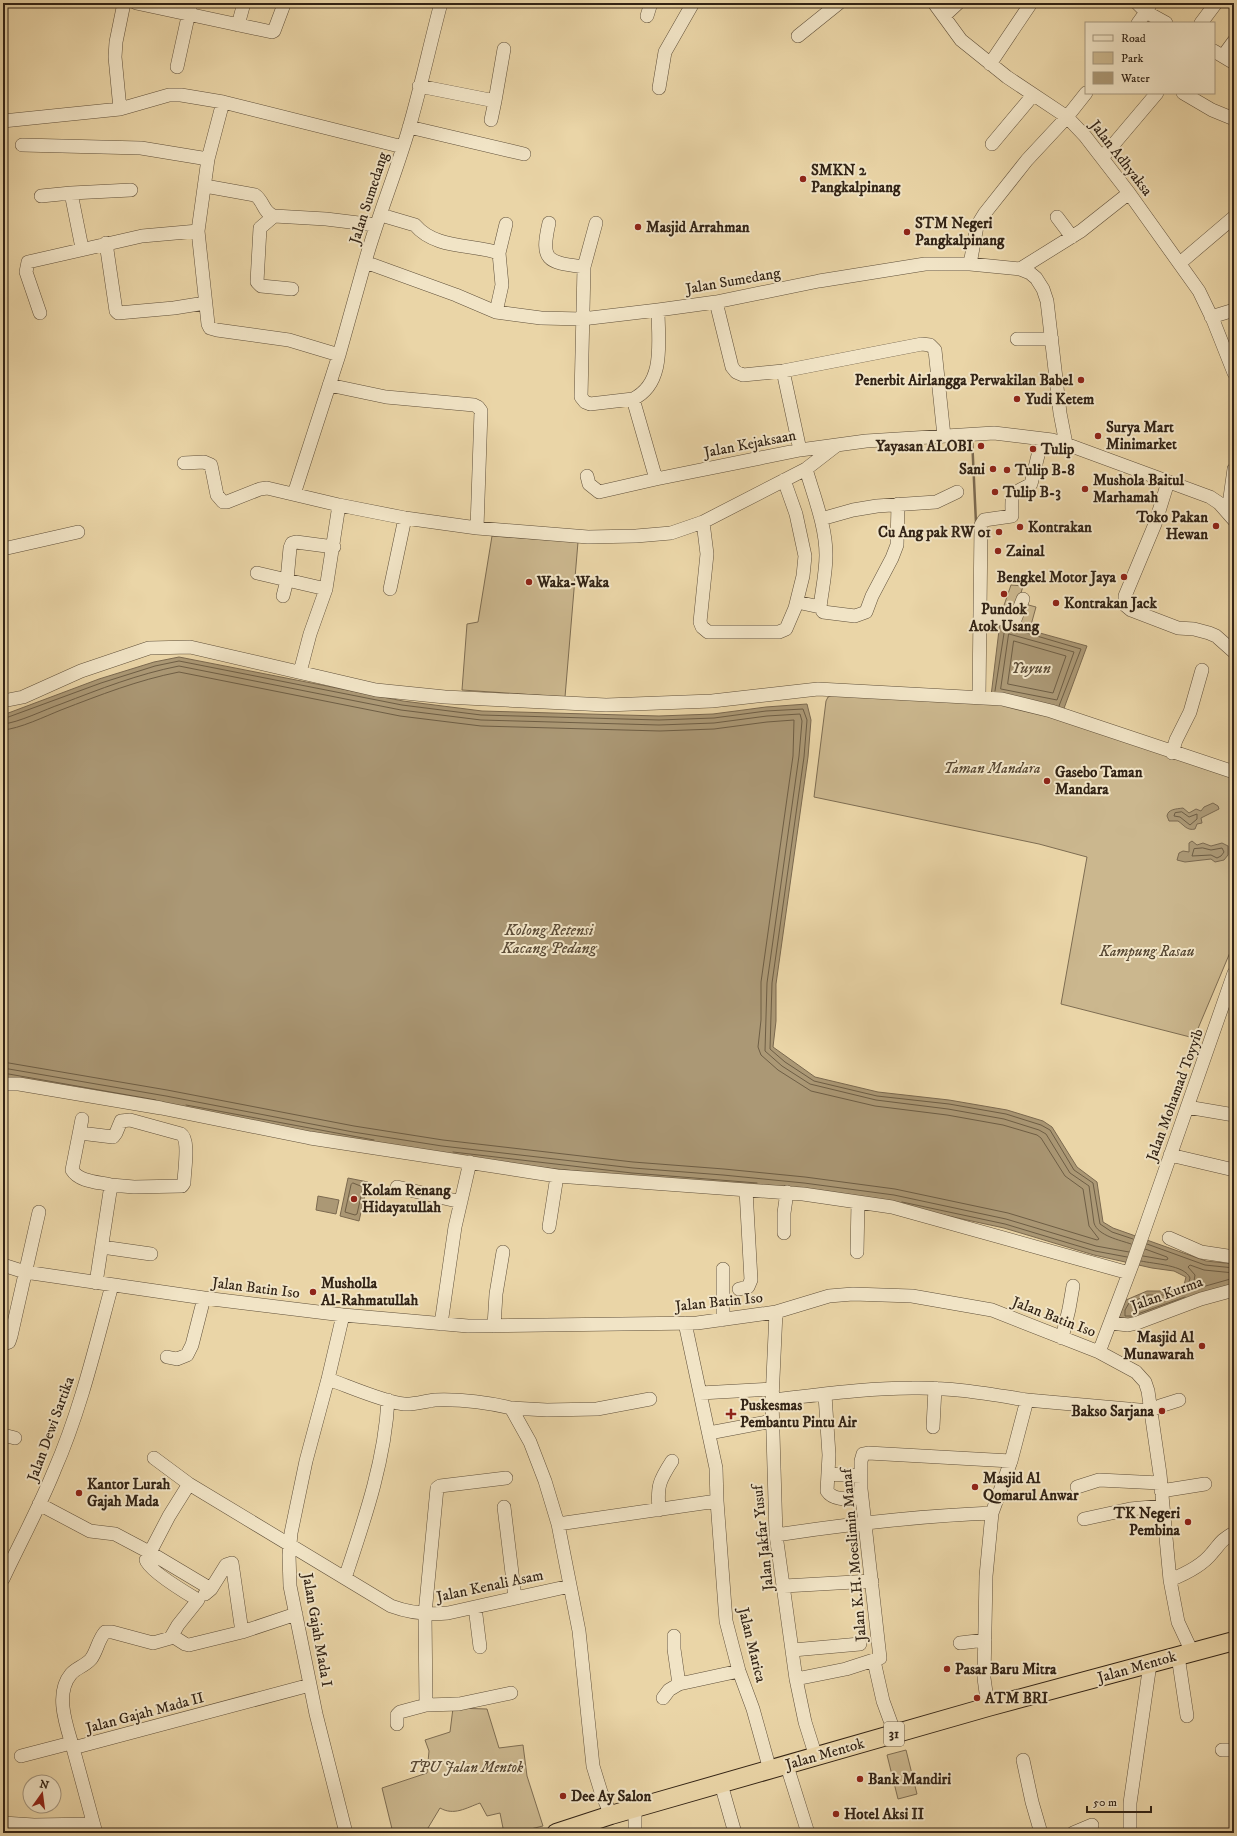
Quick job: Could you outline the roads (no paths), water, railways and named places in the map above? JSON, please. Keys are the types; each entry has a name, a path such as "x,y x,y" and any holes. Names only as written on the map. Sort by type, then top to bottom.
{"highway":[{"name":"Jalan Mentok","path":"556,1833 611,1815 988,1707 1234,1641"}],"street":[{"path":"120,109 115,58 116,42 124,3"},
{"path":"136,3 190,8 238,25 272,32 274,31 283,7"},
{"path":"238,25 244,3"},
{"name":"Jalan Sumedang","path":"441,3 409,127 365,262 456,295 496,312 541,318 582,319 716,302 819,281 917,265 970,264 1020,269 1030,273 1036,278 1043,289 1050,316 1060,413 1066,444"},
{"path":"647,16 651,3"},
{"path":"659,88 665,52 693,3"},
{"path":"798,36 838,3"},
{"name":"Jalan Adhyaksa","path":"934,3 961,40 990,64 1067,117 1085,136 1129,193 1199,291 1212,317 1234,373"},
{"path":"944,16 958,3"},
{"path":"990,64 1032,3"},
{"path":"1202,22 1216,3"},
{"path":"1138,22 1145,6 1165,22"},
{"path":"178,67 190,8"},
{"path":"1224,56 1234,41"},
{"path":"490,120 495,101 504,49"},
{"path":"419,86 495,101"},
{"path":"3,121 120,109 175,94 223,102 403,147"},
{"path":"970,264 977,226 985,213 1027,160 1067,117 1085,94"},
{"path":"1102,158 1157,94"},
{"path":"1185,94 1212,110 1234,119"},
{"path":"992,144 1033,95"},
{"path":"223,102 208,159 198,231 208,324 213,329 289,340 340,355"},
{"path":"409,127 524,154"},
{"path":"22,146 141,148 208,159"},
{"path":"205,186 255,195 260,200 267,213 274,216 378,220 416,225 420,231 435,240 499,253"},
{"path":"40,196 71,192 131,190"},
{"path":"71,192 82,248"},
{"path":"1020,269 1072,237 1129,193"},
{"path":"274,216 260,228 257,282 261,286 292,290"},
{"path":"1057,217 1072,237"},
{"path":"1180,263 1234,217"},
{"path":"549,223 545,239 545,251 548,256 553,261 562,264 584,267"},
{"path":"596,223 584,267 581,397 585,402 590,404 633,399 642,394 656,372 658,360 658,310"},
{"path":"496,312 502,285 499,253 506,224"},
{"path":"40,313 26,272 28,262 82,248 142,236 198,231"},
{"path":"106,243 116,311 118,313 174,308 205,303"},
{"path":"294,494 340,355 365,262"},
{"path":"716,302 732,367 736,372 743,375 783,371 926,344 934,350 944,436"},
{"path":"1212,317 1234,310"},
{"path":"1018,339 1052,339"},
{"path":"783,371 800,450"},
{"path":"329,385 386,397 478,407 480,411 477,528"},
{"path":"633,399 656,479"},
{"name":"Jalan Kejaksaan","path":"587,476 589,484 593,489 599,492 800,450 866,440 994,433 1042,439 1066,444"},
{"path":"979,697 981,525 984,520 1012,516 1012,497 1014,492 1031,484 1042,439"},
{"path":"184,463 204,462 211,465 217,495 223,502 228,502 264,488 405,518 477,528 617,537 671,533 703,522 806,469 838,444"},
{"path":"1066,444 1210,497 1219,503 1231,516"},
{"path":"806,469 821,520 826,556 820,607 823,612 855,616 866,612 872,596 892,558 897,545 898,504"},
{"path":"1231,516 1234,469"},
{"path":"703,522 707,554 700,622 702,627 708,632 779,632 786,629 797,602 803,576 805,556 796,514 784,480"},
{"path":"1168,482 1155,524 1125,596 1125,605 1131,610 1178,628 1194,629 1216,636 1234,652"},
{"path":"821,520 853,510 898,504 936,502 957,492"},
{"path":"300,672 310,634 326,589 334,547 339,505"},
{"path":"390,589 405,518"},
{"path":"3,549 78,532"},
{"path":"283,596 287,580 292,543 296,542 334,547"},
{"path":"257,572 326,589"},
{"path":"980,614 1014,622 1023,599"},
{"path":"797,602 820,607"},
{"path":"3,701 23,697 81,671 148,648 190,647 376,690 445,697 606,705 712,701 818,689 1002,699 1051,711 1172,753 1234,772"},
{"path":"1172,753 1176,740 1190,712 1202,670"},
{"name":"Jalan Mohamad Toyyib","path":"1131,1269 1234,973"},
{"path":"3,1084 19,1084 161,1108 310,1138 557,1176 787,1192 892,1207 1131,1269 1099,1352"},
{"path":"1187,1107 1234,1115"},
{"path":"80,1133 113,1137 123,1119 137,1121 183,1135 186,1155 184,1183 182,1186 134,1187 111,1185 84,1179 74,1174 72,1170 82,1119"},
{"path":"1170,1155 1234,1170"},
{"path":"441,1324 449,1261 470,1162"},
{"path":"549,1227 557,1176"},
{"path":"96,1283 111,1185"},
{"path":"397,1186 461,1202"},
{"path":"739,1289 748,1287 751,1280 746,1190"},
{"path":"784,1233 784,1213 787,1192"},
{"path":"856,1252 858,1202"},
{"path":"3,1344 9,1342 11,1336 39,1212"},
{"path":"1169,1238 1201,1252 1234,1257"},
{"path":"102,1247 151,1254"},
{"path":"494,1326 496,1294 503,1252"},
{"name":"Jalan Batin Iso","path":"3,1265 25,1272 204,1298 343,1315 441,1324 494,1326 685,1323 723,1320 776,1312 807,1302 853,1294 912,1296 992,1310 1099,1352 1130,1368 1146,1382 1161,1487 1170,1580 1185,1654 1187,1716"},
{"path":"723,1269 723,1320"},
{"name":"Jalan Dewi Sartika","path":"3,1579 55,1470 76,1414 92,1363 112,1285"},
{"path":"1062,1338 1069,1309 1072,1286"},
{"name":"Jalan Kurma","path":"1111,1323 1128,1325 1137,1323 1201,1299 1234,1290"},
{"path":"167,1357 177,1359 187,1355 192,1346 204,1298"},
{"name":"Jalan Jakfar Yusuf","path":"776,1312 772,1395 776,1535 796,1679 805,1722 816,1757"},
{"name":"Jalan Gajah Mada I","path":"343,1315 306,1461 290,1544 290,1586 329,1772 346,1833"},
{"path":"685,1323 709,1433 772,1421"},
{"path":"328,1379 404,1404 433,1400 464,1400 486,1402 511,1408 582,1410 596,1409 650,1399"},
{"path":"700,1393 824,1395 879,1389 935,1388 1027,1400 1150,1410 1179,1400"},
{"path":"933,1427 935,1388"},
{"path":"824,1395 829,1455 827,1492 843,1499 862,1498"},
{"path":"345,1578 364,1519 375,1476 387,1418 388,1400"},
{"path":"988,1707 984,1678 986,1576 992,1513 1011,1461 1027,1400"},
{"path":"511,1408 532,1448 546,1481 558,1524 579,1630 594,1766 600,1792 611,1815"},
{"name":"Jalan Marica","path":"709,1433 716,1468 726,1621 739,1670 753,1709 808,1833"},
{"name":"Jalan K.H. Moeslimin Manaf","path":"895,1734 884,1701 877,1659 872,1581 862,1498 861,1476 863,1454 868,1453 1011,1461"},
{"name":"Jalan Kenali Asam","path":"154,1458 189,1484 391,1606 408,1612 425,1614 448,1613 570,1586"},
{"path":"659,1510 658,1496 660,1480 672,1461"},
{"path":"829,1474 861,1476"},
{"path":"426,1705 425,1614 437,1488 440,1486 506,1478"},
{"path":"1077,1487 1099,1480 1161,1487 1205,1484"},
{"path":"189,1484 146,1560 149,1566 174,1585 198,1600"},
{"path":"558,1524 717,1501"},
{"path":"39,1504 90,1531 115,1534 150,1552 211,1589"},
{"path":"504,1506 515,1598"},
{"path":"1084,1519 1130,1509 1162,1506"},
{"path":"776,1535 865,1522 928,1516 992,1513"},
{"path":"1170,1580 1183,1575 1202,1563 1212,1553 1219,1541 1232,1534"},
{"path":"21,1756 72,1746 62,1702 65,1686 70,1675 88,1662 92,1657 103,1634 109,1631 153,1644 162,1642 171,1637 198,1600 211,1589 226,1565 229,1563 232,1563 242,1632"},
{"path":"784,1586 872,1581"},
{"path":"475,1607 480,1646"},
{"path":"171,1637 178,1638 188,1645 242,1632 296,1614"},
{"path":"674,1636 674,1649 679,1684"},
{"path":"960,1642 985,1640"},
{"path":"793,1650 860,1644"},
{"path":"796,1679 846,1669 877,1659"},
{"path":"1130,1833 1130,1803 1150,1664"},
{"path":"663,1698 669,1690 679,1684 739,1670"},
{"name":"Jalan Gajah Mada II","path":"95,1828 72,1746 310,1685"},
{"path":"397,1724 397,1714 426,1705 459,1704 511,1693"},
{"path":"1022,1760 1041,1833"},
{"path":"721,1784 735,1833"},
{"path":"635,1809 635,1833"},
{"path":"3,1823 95,1828"},
{"path":"1073,1833 1092,1825"}],"water":[{"name":"Yuyun","path":"1000,622 1087,646 1063,711 991,696"},
{"name":"Kolong Retensi Kacang Pedang","path":"179,657 403,701 482,711 659,716 713,714 766,707 807,704 811,720 808,757 776,984 776,1021 773,1047 815,1077 878,1092 949,1100 1007,1110 1043,1121 1052,1127 1077,1167 1097,1182 1103,1222 1113,1228 1206,1261 1234,1264 1234,1287 1133,1320 1121,1320 1119,1317 1126,1300 1147,1291 1173,1291 1183,1289 1186,1277 1174,1271 1152,1268 1094,1255 1004,1228 893,1204 537,1167 351,1141 3,1077 3,715 99,679 154,662"},
{"path":"1213,803 1218,806 1219,809 1201,818 1202,823 1197,824 1195,829 1188,828 1178,821 1169,821 1167,816 1169,812 1173,810 1183,808 1189,813 1196,809 1201,811 1204,807"},
{"path":"1192,841 1197,845 1203,843 1211,846 1222,843 1228,846 1228,855 1224,860 1215,862 1211,859 1185,862 1177,860 1179,853 1183,851 1189,852 1189,843"},
{"name":"Kolam Renang Hidayatullah","path":"348,1178 368,1182 359,1221 340,1216"},
{"name":"Kolam Renang Hidayatullah","path":"318,1196 339,1200 336,1214 316,1210"}],"waterway":[{"path":"972,438 976,523"}],"place":[{"name":"SMKN 2 Pangkalpinang","path":"803,179"},
{"name":"Masjid Arrahman","path":"638,227"},
{"name":"STM Negeri Pangkalpinang","path":"907,232"},
{"name":"Penerbit Airlangga Perwakilan Babel","path":"1081,380"},
{"name":"Yudi Ketem","path":"1017,399"},
{"name":"Surya Mart Minimarket","path":"1098,436"},
{"name":"Yayasan ALOBI","path":"981,446"},
{"name":"Tulip","path":"1033,449"},
{"name":"Sani","path":"993,469"},
{"name":"Tulip B-8","path":"1007,470"},
{"name":"Mushola Baitul Marhamah","path":"1085,489"},
{"name":"Tulip B-3","path":"995,492"},
{"name":"Toko Pakan Hewan","path":"1216,526"},
{"name":"Kontrakan","path":"1020,527"},
{"name":"Cu Ang pak RW 01","path":"999,532"},
{"name":"Zainal","path":"998,551"},
{"name":"Bengkel Motor Jaya","path":"1124,577"},
{"name":"Waka-Waka","path":"529,582"},
{"name":"Pundok Atok Usang","path":"1004,594"},
{"name":"Kontrakan Jack","path":"1056,603"},
{"name":"Gasebo Taman Mandara","path":"1047,781"},
{"name":"Kolam Renang Hidayatullah","path":"354,1199"},
{"name":"Musholla Al-Rahmatullah","path":"313,1292"},
{"name":"Masjid Al Munawarah","path":"1202,1346"},
{"name":"Bakso Sarjana","path":"1162,1411"},
{"name":"Puskesmas Pembantu Pintu Air","path":"731,1414"},
{"name":"Masjid Al Qomarul Anwar","path":"975,1487"},
{"name":"Kantor Lurah Gajah Mada","path":"79,1493"},
{"name":"TK Negeri Pembina","path":"1188,1522"},
{"name":"Pasar Baru Mitra","path":"947,1669"},
{"name":"ATM BRI","path":"977,1698"},
{"name":"Bank Mandiri","path":"860,1779"},
{"name":"Dee Ay Salon","path":"563,1796"},
{"name":"Hotel Aksi II","path":"836,1814"}],"park label":[{"name":"Taman Mandara","path":"992,768"},
{"name":"Kampung Rasau","path":"1147,951"},
{"name":"TPU Jalan Mentok","path":"466,1767"}]}
